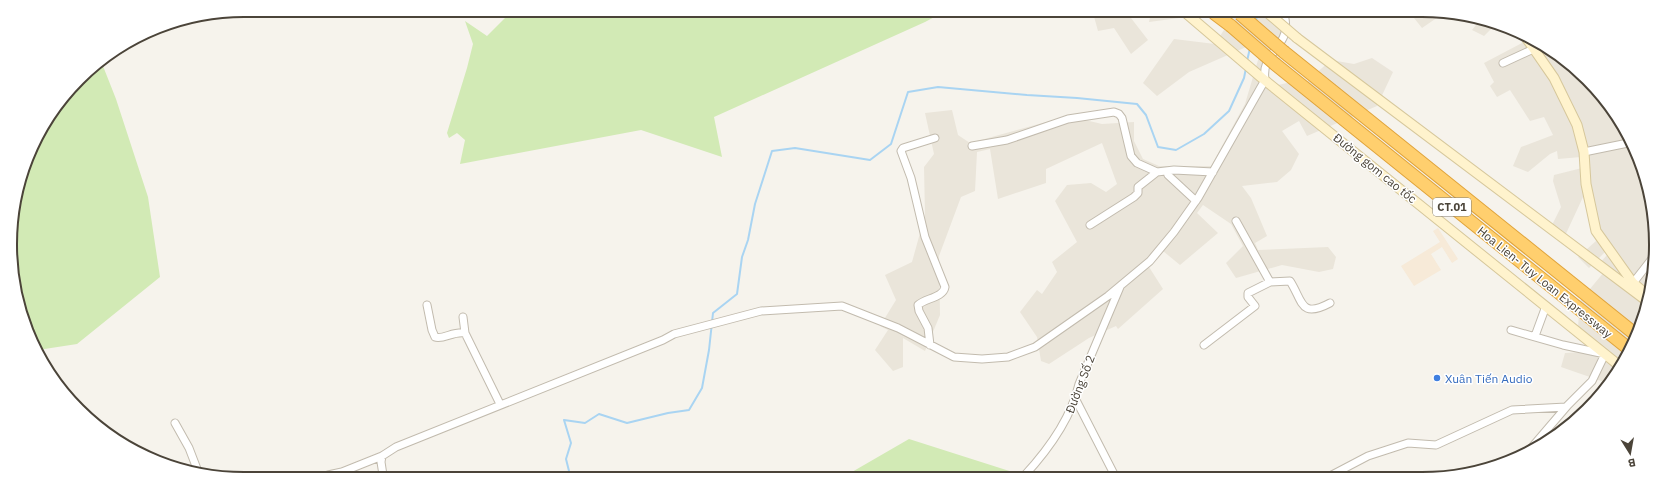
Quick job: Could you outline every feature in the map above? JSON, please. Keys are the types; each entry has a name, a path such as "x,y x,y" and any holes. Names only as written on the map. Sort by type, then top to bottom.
{"highway":[{"name":"Hoa Lien- Tuy Loan Expressway","path":"1219,17 1625,346"},
{"name":"Hoa Lien- Tuy Loan Expressway","path":"1243,17 1284,52 1632,332"}],"main road":[{"name":"Đường gom cao tốc","path":"1191,17 1263,79 1616,363"},
{"path":"1272,17 1297,38 1643,297"},
{"path":"1539,50 1577,125 1584,152 1586,184 1596,231 1634,283 1644,293"}],"street":[{"path":"342,472 382,456 396,447 500,404 663,340 674,334 761,311 842,306 898,328 954,357 982,359 1008,357 1035,347 1122,285 1150,261 1174,232 1196,201 1213,172 1263,79 1270,55 1283,38 1286,27 1284,17"},
{"path":"1503,63 1536,48"},
{"path":"972,146 1007,140 1068,119 1114,112 1119,114 1122,118 1133,160 1157,172"},
{"path":"930,344 928,328 919,311 918,305 921,302 942,293 945,287 925,237 911,178 901,151 903,148 935,138"},
{"path":"1584,152 1626,143"},
{"path":"1090,224 1134,198 1138,193 1138,187 1157,172 1174,170 1213,172"},
{"path":"1168,175 1196,201"},
{"path":"1236,221 1270,282"},
{"path":"1634,283 1648,265"},
{"path":"1204,345 1255,306 1248,297 1248,293 1270,282 1290,281 1301,303 1313,310 1330,303"},
{"name":"Đường Số 2","path":"1028,472 1046,452 1063,425 1076,400 1079,384 1122,285"},
{"path":"427,305 432,330 435,337 440,338 453,333 465,333"},
{"path":"1535,336 1546,306"},
{"path":"463,317 465,333 500,404"},
{"path":"1338,472 1368,456 1408,443 1436,445 1512,410 1566,407 1586,389 1592,381 1604,354 1563,345 1511,330"},
{"path":"1547,435 1575,398"},
{"path":"1076,400 1113,472"},
{"path":"175,423 189,448 196,467"},
{"path":"382,456 381,462 383,472"}],"shaded area":[{"path":"1094,17 1133,17 1131,18 1148,40 1131,54 1114,28 1098,31"},
{"path":"1150,17 1179,17 1179,18 1149,22"},
{"path":"1222,17 1288,17 1291,32 1272,58 1267,74 1274,86 1291,82 1303,85 1331,60 1354,64 1372,58 1393,72 1377,106 1307,136 1299,121 1282,131 1299,154 1291,170 1277,182 1242,186 1251,198 1267,236 1255,243 1258,250 1328,247 1336,257 1333,269 1319,272 1282,265 1236,278 1226,263 1243,246 1231,224 1203,205 1197,213 1218,233 1180,265 1163,251 1149,267 1163,289 1118,329 1116,326 1089,338 1049,364 1041,361 1037,337 1020,312 1037,290 1042,294 1057,272 1052,262 1077,242 1055,201 1067,185 1091,183 1106,192 1117,184 1102,143 1046,169 1046,183 998,199 990,149 977,152 975,191 961,197 939,256 940,315 925,351 903,338 903,367 893,371 875,350 888,330 880,326 896,300 885,275 912,262 925,215 924,167 934,154 925,113 952,110 958,135 970,143 1068,116 1102,124 1134,122 1134,141 1143,159 1159,166 1211,166 1245,104 1261,50 1253,44 1189,72 1157,96 1143,83 1174,39 1215,44 1229,22"},
{"path":"1414,17 1438,17 1422,28"},
{"path":"1477,24 1492,28 1484,36 1472,30"},
{"path":"1520,39 1548,55 1572,73 1593,94 1611,118 1626,144 1637,171 1645,200 1649,230 1649,259 1645,289 1632,332 1619,358 1603,382 1561,367 1565,353 1602,351 1578,327 1580,301 1604,272 1598,265 1607,255 1605,252 1589,268 1578,257 1596,241 1583,197 1564,238 1549,231 1561,207 1553,181 1554,175 1582,168 1581,157 1558,159 1557,151 1550,154 1528,172 1513,166 1521,147 1553,135 1544,117 1530,121 1510,90 1497,97 1490,86 1494,82 1484,63 1522,43"},
{"path":"1438,228 1458,259 1452,263 1442,247 1431,254 1441,270 1414,286 1401,266 1440,242 1433,231"}],"green space":[{"path":"506,17 934,17 714,117 722,157 641,130 460,164 465,140 457,133 449,138 447,133 473,44 465,21 487,36"},
{"path":"103,66 116,99 148,197 160,277 77,344 42,349 40,345 29,318 21,289 17,259 17,230 21,200 29,171 40,144 55,118 73,94"},
{"path":"909,439 1012,472 852,472"}],"waterway":[{"path":"1256,22 1257,17"},
{"path":"1247,61 1250,48"},
{"path":"569,472 566,459 571,443 564,420 585,423 599,414 627,423 668,413 689,410 702,388 709,350 713,313 737,294 742,257 748,240 755,204 772,151 795,148 870,160 891,144 908,92 938,87 1137,104 1146,115 1158,147 1176,150 1204,134 1229,111 1244,78 1246,68"}],"place":[{"name":"Xuân Tiến Audio","path":"1437,378"}]}
